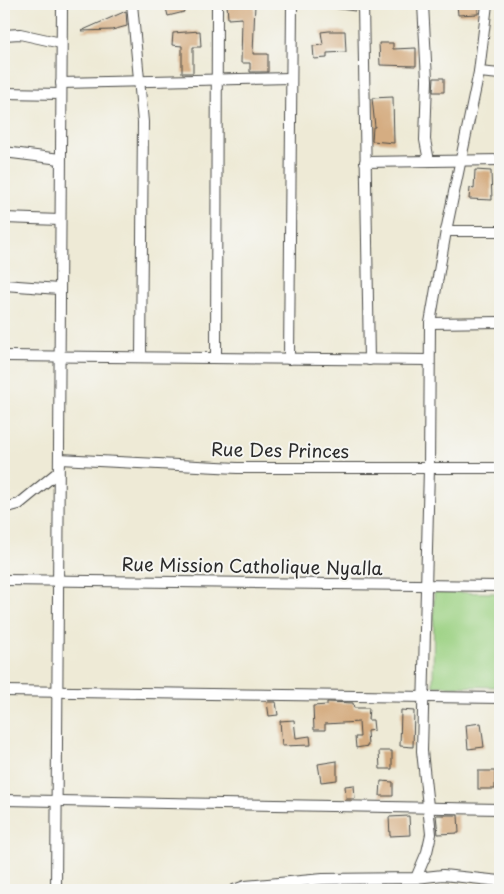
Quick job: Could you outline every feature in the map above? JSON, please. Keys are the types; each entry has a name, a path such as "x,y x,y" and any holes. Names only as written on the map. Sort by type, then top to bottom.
{"street":[{"path":"56,890 62,4"},
{"path":"132,4 143,122 141,357"},
{"path":"216,358 217,4"},
{"path":"289,359 292,4"},
{"path":"362,4 369,360"},
{"path":"423,4 427,80 425,140 429,161"},
{"path":"416,878 427,852 431,834 422,750 429,468 430,323 446,231 479,72 487,4"},
{"path":"4,35 20,34 61,43"},
{"path":"479,72 500,74"},
{"path":"4,94 139,82 290,78"},
{"path":"4,152 60,159"},
{"path":"365,162 500,160"},
{"path":"4,218 60,220"},
{"path":"446,231 500,231"},
{"path":"4,285 60,289"},
{"path":"430,323 500,322"},
{"path":"4,356 429,360"},
{"name":"Rue Des Princes","path":"58,459 237,468 500,468"},
{"path":"4,508 19,504 58,472"},
{"name":"Rue Mission Catholique Nyalla","path":"4,580 500,586"},
{"path":"4,691 500,698"},
{"path":"4,800 500,809"},
{"path":"234,890 245,886 323,879 416,878 443,875 500,880"},
{"path":"323,879 328,890"}],"green space":[{"path":"434,592 500,593 500,687 433,686"}],"building":[{"path":"165,4 182,4 184,12 168,16"},
{"path":"227,4 255,4 253,54 268,54 268,72 250,72 250,63 241,63 242,18 228,19"},
{"path":"332,4 356,4 355,11 332,8"},
{"path":"457,4 478,4 478,14 458,15"},
{"path":"126,11 127,26 112,30 81,31"},
{"path":"200,31 201,47 193,47 193,73 182,73 182,46 172,45 173,33"},
{"path":"345,31 346,52 327,53 327,58 314,59 313,46 323,45 321,32"},
{"path":"379,43 393,43 393,49 416,48 416,66 380,65"},
{"path":"434,78 444,78 444,92 433,92"},
{"path":"393,97 394,143 372,141 373,127 375,127 372,98"},
{"path":"475,170 491,171 492,200 469,199 470,188 474,189"},
{"path":"267,702 276,702 278,715 269,716"},
{"path":"327,702 353,703 354,708 369,708 368,720 373,720 374,730 367,731 368,746 356,748 355,737 360,737 359,722 325,724 325,730 314,730 313,706 327,705"},
{"path":"401,710 414,711 413,747 400,746"},
{"path":"294,720 296,738 310,736 311,745 282,746 280,721"},
{"path":"481,723 484,747 468,749 466,725"},
{"path":"379,751 392,751 392,769 380,769"},
{"path":"337,761 337,780 321,782 318,764"},
{"path":"478,771 495,771 495,789 478,789"},
{"path":"381,781 393,782 393,796 380,796"},
{"path":"354,785 355,799 346,799 345,786"},
{"path":"436,815 458,815 459,833 438,834"},
{"path":"409,816 410,835 390,836 389,817"}]}
